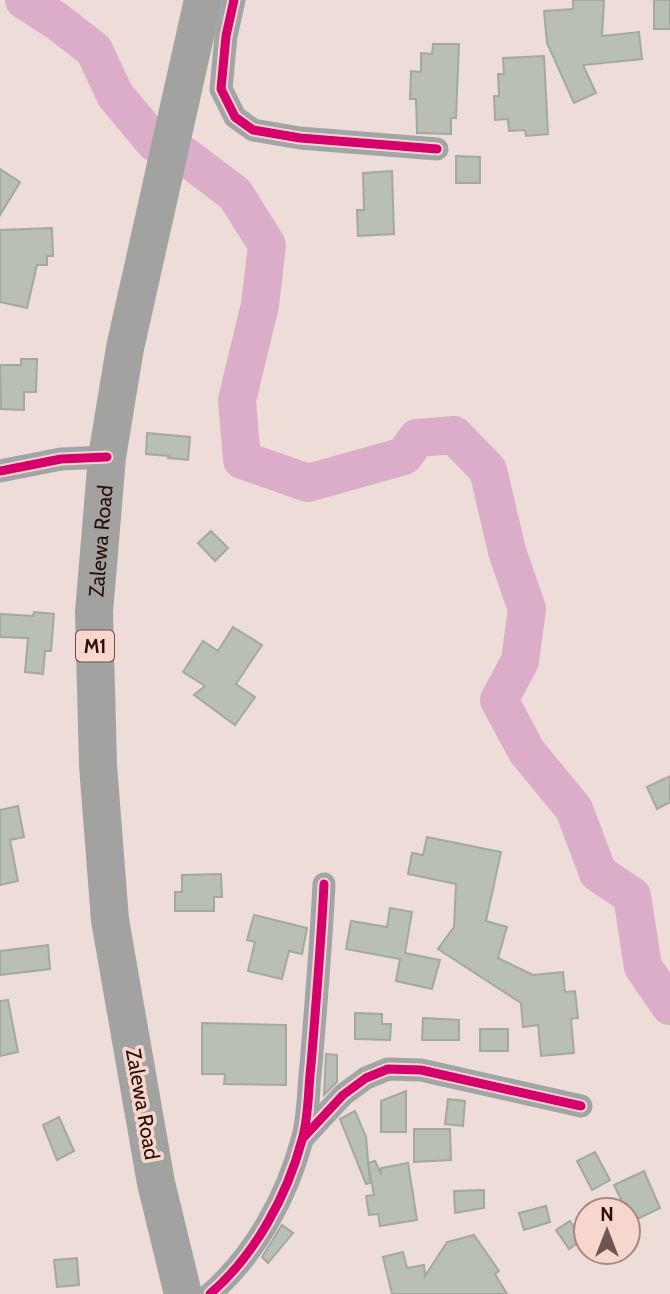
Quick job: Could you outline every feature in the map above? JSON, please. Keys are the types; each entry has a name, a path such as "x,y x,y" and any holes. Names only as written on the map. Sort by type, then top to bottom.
{"highway":[{"name":"Zalewa Road","path":"183,1294 156,1183 110,920 98,765 94,612 107,457 125,348 203,0"}],"street":[{"path":"234,0 226,36 221,89 235,117 253,130 300,138 437,149"},
{"path":"0,471 61,459 107,457"},
{"path":"210,1294 226,1280 273,1215 304,1137 318,992 324,884"},
{"path":"304,1137 343,1095 366,1078 388,1069 421,1070 581,1106"}],"building":[{"path":"573,0 604,0 602,36 639,32 642,59 583,65 596,93 574,103 547,43 544,11 573,9"},
{"path":"654,0 670,0 670,29 654,29"},
{"path":"433,44 459,44 456,118 451,118 451,134 417,133 416,99 410,99 411,71 421,72 421,53 432,54"},
{"path":"544,56 548,134 526,136 525,130 509,131 508,119 495,120 494,96 499,96 498,74 504,74 503,58"},
{"path":"456,156 480,157 480,183 456,183"},
{"path":"0,169 20,182 0,215"},
{"path":"392,171 394,234 358,236 357,210 364,210 363,173"},
{"path":"52,228 53,256 47,256 47,265 37,265 27,308 0,302 0,230"},
{"path":"21,359 37,359 36,392 24,392 24,410 1,409 0,365 21,365"},
{"path":"147,433 190,437 188,460 146,454"},
{"path":"211,531 228,548 215,561 198,543"},
{"path":"34,612 54,614 51,651 45,651 43,674 25,672 28,638 0,637 0,614 33,616"},
{"path":"233,627 262,645 236,684 255,697 235,725 194,695 205,686 183,672 203,641 218,651"},
{"path":"670,776 670,802 657,809 647,787"},
{"path":"18,806 24,837 10,840 18,881 0,885 0,810"},
{"path":"427,837 501,852 486,921 507,927 498,958 533,975 563,972 565,992 575,991 578,1018 571,1019 574,1053 541,1056 538,1025 523,1027 521,1003 438,949 454,927 456,884 408,874 412,853 423,855"},
{"path":"221,874 222,897 214,897 214,911 175,911 175,892 182,892 182,875"},
{"path":"390,908 412,912 405,953 440,960 432,989 396,981 400,959 346,949 351,921 387,927"},
{"path":"254,915 307,928 302,954 289,951 282,979 248,971 255,942 247,940"},
{"path":"48,945 50,969 0,975 0,951"},
{"path":"8,1000 18,1052 0,1056 0,1001"},
{"path":"355,1013 382,1014 382,1024 391,1024 390,1040 355,1039"},
{"path":"423,1018 459,1020 459,1040 422,1040"},
{"path":"202,1023 286,1025 286,1085 224,1084 225,1074 202,1074"},
{"path":"480,1029 508,1029 508,1051 480,1051"},
{"path":"326,1054 337,1055 337,1082 324,1095"},
{"path":"406,1091 406,1132 381,1132 381,1101"},
{"path":"448,1099 465,1101 463,1126 445,1124"},
{"path":"355,1111 366,1137 370,1183 366,1184 340,1119"},
{"path":"59,1117 74,1151 57,1160 43,1125"},
{"path":"414,1129 450,1129 451,1160 414,1162"},
{"path":"595,1152 610,1180 592,1190 577,1161"},
{"path":"375,1161 381,1174 381,1168 408,1163 417,1220 380,1226 378,1214 369,1215 366,1196 374,1195 368,1163"},
{"path":"644,1171 660,1208 642,1217 642,1196 619,1196 614,1185"},
{"path":"484,1190 484,1208 455,1213 454,1191"},
{"path":"546,1206 550,1222 524,1230 519,1213"},
{"path":"570,1221 572,1247 569,1249 556,1230"},
{"path":"282,1225 293,1233 268,1263 262,1257"},
{"path":"474,1235 499,1271 495,1274 507,1294 392,1294 383,1257 403,1252 407,1268 424,1265 425,1276 447,1242"},
{"path":"77,1258 79,1285 57,1287 54,1260"}],"waterway":[{"path":"24,0 94,50 115,95 155,143"},
{"path":"185,156 235,194 267,245 260,305 237,400 242,460 308,483 404,456 417,438 454,435 488,470 507,551 527,609 520,661 499,700 527,752 574,809 598,873 632,896 643,967 670,1006"}],"cycle path":[{"path":"234,0 226,36 221,89 235,117 253,130 300,138 437,149"},
{"path":"0,471 61,459 107,457"},
{"path":"210,1294 241,1261 267,1223 288,1182 302,1140 308,1103 324,884"},
{"path":"304,1137 343,1095 366,1078 388,1069 421,1070 581,1106"}]}
